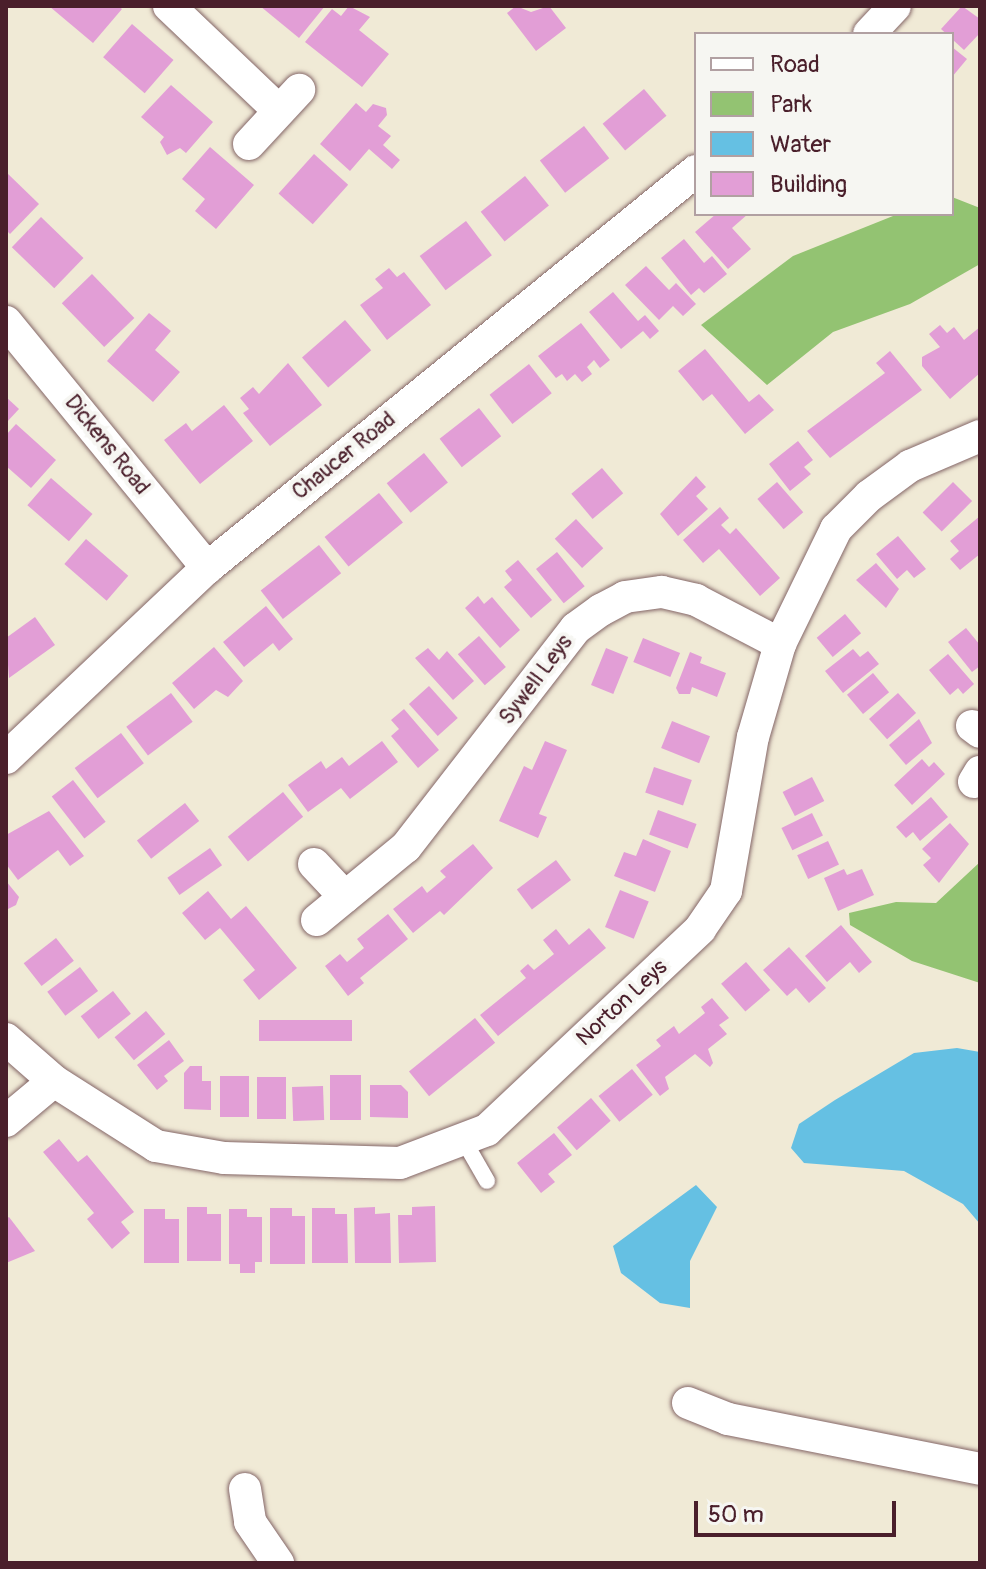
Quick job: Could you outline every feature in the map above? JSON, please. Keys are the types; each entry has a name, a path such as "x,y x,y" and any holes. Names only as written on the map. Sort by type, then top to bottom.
{"street":[{"path":"169,6 288,100 249,144"},
{"path":"871,32 895,6"},
{"name":"Chaucer Road","path":"6,758 207,568 694,173"},
{"name":"Dickens Road","path":"6,322 207,568"},
{"name":"Norton Leys","path":"6,1039 54,1081 156,1146 224,1158 400,1163 487,1130 700,929 726,891 753,737 780,644 836,529 869,496 910,466 979,439"},
{"name":"Sywell Leys","path":"317,920 406,847 576,628 601,610 625,597 662,592 696,600 780,644"},
{"path":"314,864 345,897"},
{"path":"6,1121 54,1081"},
{"path":"688,1403 728,1419 980,1469"},
{"path":"245,1489 250,1522 278,1563"}],"lane":[{"path":"464,1141 487,1181"}],"green space":[{"path":"954,198 980,208 980,264 910,304 833,332 767,385 701,325 793,256 893,216 954,216"},
{"path":"980,862 980,983 912,961 850,925 849,913 896,902 936,903"}],"water":[{"path":"957,1048 980,1052 980,1224 963,1204 904,1171 804,1163 791,1148 799,1124 835,1100 914,1053"},
{"path":"696,1185 717,1207 690,1261 690,1308 660,1303 621,1273 613,1246"}],"building":[{"path":"49,6 118,6 122,9 93,43"},
{"path":"260,6 325,6 299,38"},
{"path":"349,6 370,17 359,30 389,54 362,87 305,42 332,9 341,16"},
{"path":"516,6 531,12 549,6 566,28 536,51 507,13"},
{"path":"962,6 980,19 980,33 964,50 954,41 954,32 941,29"},
{"path":"132,24 174,60 145,93 103,57"},
{"path":"954,49 967,59 954,75"},
{"path":"171,85 213,122 186,153 180,148 167,155 160,142 164,137 141,117"},
{"path":"644,89 666,116 625,151 603,124"},
{"path":"356,103 366,112 373,104 386,108 387,115 378,126 391,136 383,145 400,160 392,169 369,149 350,171 320,144"},
{"path":"584,126 609,158 565,193 540,160"},
{"path":"210,147 254,185 216,229 195,211 205,199 182,179"},
{"path":"314,154 348,185 313,224 279,193"},
{"path":"6,172 39,204 10,234 6,230"},
{"path":"525,176 549,206 505,241 481,212"},
{"path":"714,216 746,216 732,228 751,249 728,269 695,232"},
{"path":"41,217 83,258 54,288 12,247"},
{"path":"466,221 492,255 446,290 420,256"},
{"path":"684,239 704,263 712,256 727,274 704,293 699,288 691,295 661,258"},
{"path":"646,266 669,290 676,283 696,304 683,316 673,306 659,320 625,285"},
{"path":"389,268 397,277 404,272 431,305 387,340 360,305 383,288 375,279"},
{"path":"92,274 134,318 104,347 62,303"},
{"path":"613,292 638,321 645,315 659,331 650,339 643,331 621,349 589,312"},
{"path":"149,313 171,331 155,350 180,372 153,402 107,361"},
{"path":"345,320 371,350 328,388 302,357"},
{"path":"581,323 610,360 600,368 594,360 587,367 592,374 582,382 575,374 567,381 562,374 556,378 538,356"},
{"path":"940,325 947,333 954,327 964,340 980,327 980,373 950,399 922,366 922,357 940,347 929,334"},
{"path":"705,349 749,402 759,394 774,410 745,434 712,394 703,401 678,371"},
{"path":"890,351 922,390 830,458 807,431 885,373 876,363"},
{"path":"288,363 322,405 270,446 243,413 249,409 240,398 253,387 259,394"},
{"path":"529,364 552,393 512,424 490,395"},
{"path":"6,397 19,409 6,423"},
{"path":"224,405 253,441 200,484 164,440 186,423 192,431"},
{"path":"479,408 501,436 462,467 440,439"},
{"path":"16,424 56,460 31,488 6,466 6,435"},
{"path":"798,441 813,460 804,467 811,474 790,491 769,464"},
{"path":"424,453 448,483 411,513 387,483"},
{"path":"602,468 623,493 593,519 571,494"},
{"path":"696,476 706,487 696,496 708,509 678,536 660,514"},
{"path":"51,478 93,514 69,541 27,505"},
{"path":"777,482 803,512 784,529 757,499"},
{"path":"953,482 972,501 942,531 923,512"},
{"path":"379,493 403,523 349,567 325,537"},
{"path":"720,507 729,518 721,525 730,534 736,528 780,578 760,596 719,549 703,563 683,540"},
{"path":"980,516 980,554 960,570 950,559 959,551 950,541"},
{"path":"576,519 603,548 582,568 555,539"},
{"path":"898,536 926,569 914,578 907,570 897,579 876,554"},
{"path":"86,539 128,576 107,601 64,564"},
{"path":"319,545 341,573 283,619 261,591"},
{"path":"557,552 585,586 564,603 536,569"},
{"path":"518,560 552,600 531,618 504,587 512,580 505,571"},
{"path":"876,563 899,589 886,608 856,580"},
{"path":"478,596 484,604 492,597 520,630 500,648 465,608"},
{"path":"266,606 293,639 279,651 273,643 244,667 223,642"},
{"path":"845,614 861,633 833,657 817,638"},
{"path":"35,617 55,645 9,678 6,638"},
{"path":"966,628 980,645 980,666 972,672 948,642"},
{"path":"479,636 506,667 485,685 458,654"},
{"path":"643,638 680,653 670,677 633,662"},
{"path":"214,647 243,681 228,697 216,690 194,709 172,683"},
{"path":"428,648 439,660 447,651 474,681 453,700 415,658"},
{"path":"606,648 628,657 613,694 591,685"},
{"path":"853,649 860,657 868,651 879,664 843,693 825,671"},
{"path":"690,652 702,657 700,663 726,673 717,697 692,687 690,694 679,694 676,688"},
{"path":"948,654 974,684 963,694 958,688 950,695 929,670"},
{"path":"873,673 889,692 863,714 847,695"},
{"path":"429,686 458,718 438,736 409,704"},
{"path":"171,693 193,722 148,755 126,727"},
{"path":"898,693 916,713 887,739 869,719"},
{"path":"404,709 439,750 418,768 391,736 399,729 391,720"},
{"path":"919,719 932,743 906,765 889,745"},
{"path":"672,721 710,736 699,763 661,748"},
{"path":"121,733 144,763 98,798 75,768"},
{"path":"382,741 398,762 350,799 341,788 308,812 288,785 321,761 326,769 342,757 349,766"},
{"path":"545,741 567,750 539,814 547,817 538,838 499,821 524,766 532,770"},
{"path":"922,759 929,767 934,762 945,774 912,805 894,785"},
{"path":"654,767 692,780 683,806 645,793"},
{"path":"812,777 824,801 795,816 783,792"},
{"path":"73,780 106,822 84,838 52,797"},
{"path":"283,792 303,817 248,862 228,837"},
{"path":"931,797 948,817 920,841 913,832 906,838 896,827"},
{"path":"185,803 199,821 151,859 137,841"},
{"path":"658,810 697,824 688,848 649,834"},
{"path":"49,811 84,856 70,866 58,850 18,880 6,864 6,835"},
{"path":"812,813 823,835 792,850 781,828"},
{"path":"950,823 969,844 939,883 923,865 931,858 922,849"},
{"path":"643,839 671,851 655,892 614,876 624,852 636,856"},
{"path":"828,841 839,865 808,879 797,855"},
{"path":"473,844 493,868 444,915 440,911 413,933 393,909 422,886 427,893 446,877 440,871"},
{"path":"210,848 222,865 179,895 167,878"},
{"path":"556,860 571,880 532,909 517,889"},
{"path":"844,869 847,875 862,869 874,895 838,911 824,878"},
{"path":"6,881 19,897 16,905 6,910"},
{"path":"620,890 649,902 634,939 605,927"},
{"path":"208,891 231,919 246,906 297,968 259,1000 243,980 255,970 220,928 205,940 182,913"},
{"path":"388,914 408,939 360,978 364,983 348,996 325,966 340,954 347,962 364,948 357,939"},
{"path":"841,925 872,962 859,973 850,962 827,982 805,956"},
{"path":"589,928 606,948 498,1036 480,1015 526,978 520,971 528,964 534,970 554,954 543,940 556,929 569,945"},
{"path":"56,938 74,961 42,986 24,963"},
{"path":"789,947 826,988 809,1003 796,988 787,996 763,970"},
{"path":"746,962 770,990 745,1012 721,984"},
{"path":"80,967 98,991 65,1016 47,992"},
{"path":"113,991 131,1014 99,1039 81,1016"},
{"path":"712,998 729,1018 719,1025 727,1034 708,1049 713,1063 710,1067 695,1054 665,1077 669,1089 660,1096 636,1065 661,1046 656,1040 674,1026 679,1034 705,1013 701,1007"},
{"path":"146,1011 165,1034 134,1060 115,1037"},
{"path":"475,1018 495,1043 429,1096 409,1071"},
{"path":"259,1020 352,1020 352,1041 259,1041"},
{"path":"169,1040 184,1061 164,1076 168,1081 157,1090 137,1065"},
{"path":"190,1066 202,1066 202,1081 211,1081 211,1110 184,1109 184,1073"},
{"path":"632,1069 653,1095 619,1122 599,1096"},
{"path":"330,1075 361,1075 361,1120 330,1120"},
{"path":"220,1076 249,1076 249,1117 220,1117"},
{"path":"257,1077 286,1077 286,1119 257,1119"},
{"path":"370,1085 401,1085 408,1092 408,1118 370,1117"},
{"path":"323,1086 324,1120 293,1121 292,1087"},
{"path":"591,1098 611,1121 577,1150 557,1128"},
{"path":"554,1133 572,1155 548,1174 555,1182 541,1193 517,1163"},
{"path":"59,1139 78,1162 87,1155 134,1212 121,1222 130,1233 112,1249 87,1219 94,1213 43,1152"},
{"path":"435,1206 436,1262 399,1263 398,1215 412,1215 412,1207"},
{"path":"187,1207 207,1207 207,1214 221,1214 221,1261 187,1261"},
{"path":"375,1207 375,1214 390,1213 391,1263 355,1263 354,1208"},
{"path":"270,1208 292,1208 292,1216 305,1216 305,1264 270,1264"},
{"path":"312,1208 335,1208 335,1214 347,1214 348,1263 312,1263"},
{"path":"144,1209 165,1209 165,1219 179,1219 179,1263 144,1263"},
{"path":"229,1209 247,1209 247,1217 262,1217 262,1262 255,1262 255,1273 240,1273 240,1264 229,1264"},
{"path":"9,1217 35,1251 6,1263 6,1219"}]}
